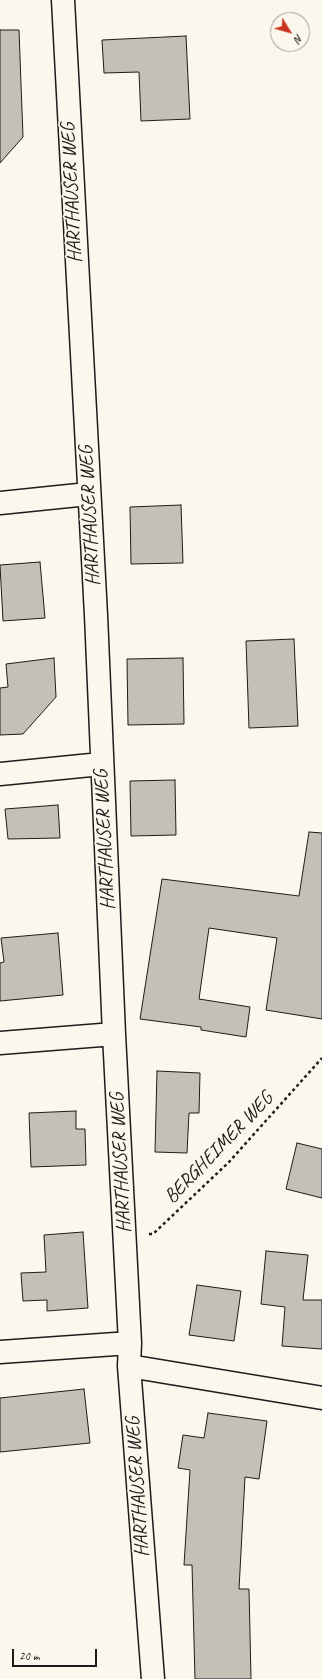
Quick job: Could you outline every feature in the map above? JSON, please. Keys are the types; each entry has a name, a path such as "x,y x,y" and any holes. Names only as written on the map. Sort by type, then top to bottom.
{"street":[{"name":"HARTHAUSER WEG","path":"63,0 88,494 96,615 101,764 130,1344 129,1366 153,1679"},
{"path":"0,503 88,494"},
{"path":"0,774 101,764"},
{"path":"0,1043 114,1034"},
{"path":"0,1352 130,1344"},
{"path":"129,1366 322,1398"}],"path":[{"name":"BERGHEIMER WEG","path":"124,1236 153,1234 229,1162 322,1058"}],"building":[{"path":"0,30 19,30 23,137 0,163"},
{"path":"186,36 190,119 141,121 139,72 104,73 102,40"},
{"path":"181,505 183,563 131,564 130,507"},
{"path":"40,562 45,618 3,621 0,565"},
{"path":"294,639 298,726 249,728 246,641"},
{"path":"54,658 56,697 23,734 0,735 0,688 8,687 6,664"},
{"path":"183,658 184,724 128,725 127,659"},
{"path":"175,780 176,835 131,836 130,781"},
{"path":"58,805 60,838 8,839 5,809"},
{"path":"309,832 322,833 322,1019 266,1010 277,938 209,928 199,999 250,1007 246,1037 201,1030 201,1027 140,1019 162,879 299,896"},
{"path":"58,933 63,995 0,1001 0,963 4,962 1,938"},
{"path":"157,1071 200,1073 199,1113 189,1113 187,1153 155,1152"},
{"path":"76,1111 76,1129 85,1129 86,1165 31,1167 29,1113"},
{"path":"297,1143 322,1149 322,1198 286,1189"},
{"path":"83,1232 88,1308 47,1311 47,1300 23,1301 21,1273 46,1272 44,1235"},
{"path":"266,1251 308,1255 303,1300 322,1300 322,1349 282,1346 285,1307 261,1304"},
{"path":"197,1285 241,1291 234,1341 189,1335"},
{"path":"84,1389 90,1443 0,1452 0,1398"},
{"path":"208,1413 267,1421 259,1479 245,1477 239,1589 249,1589 251,1679 195,1679 192,1565 184,1565 190,1470 178,1468 183,1435 204,1438"}]}
